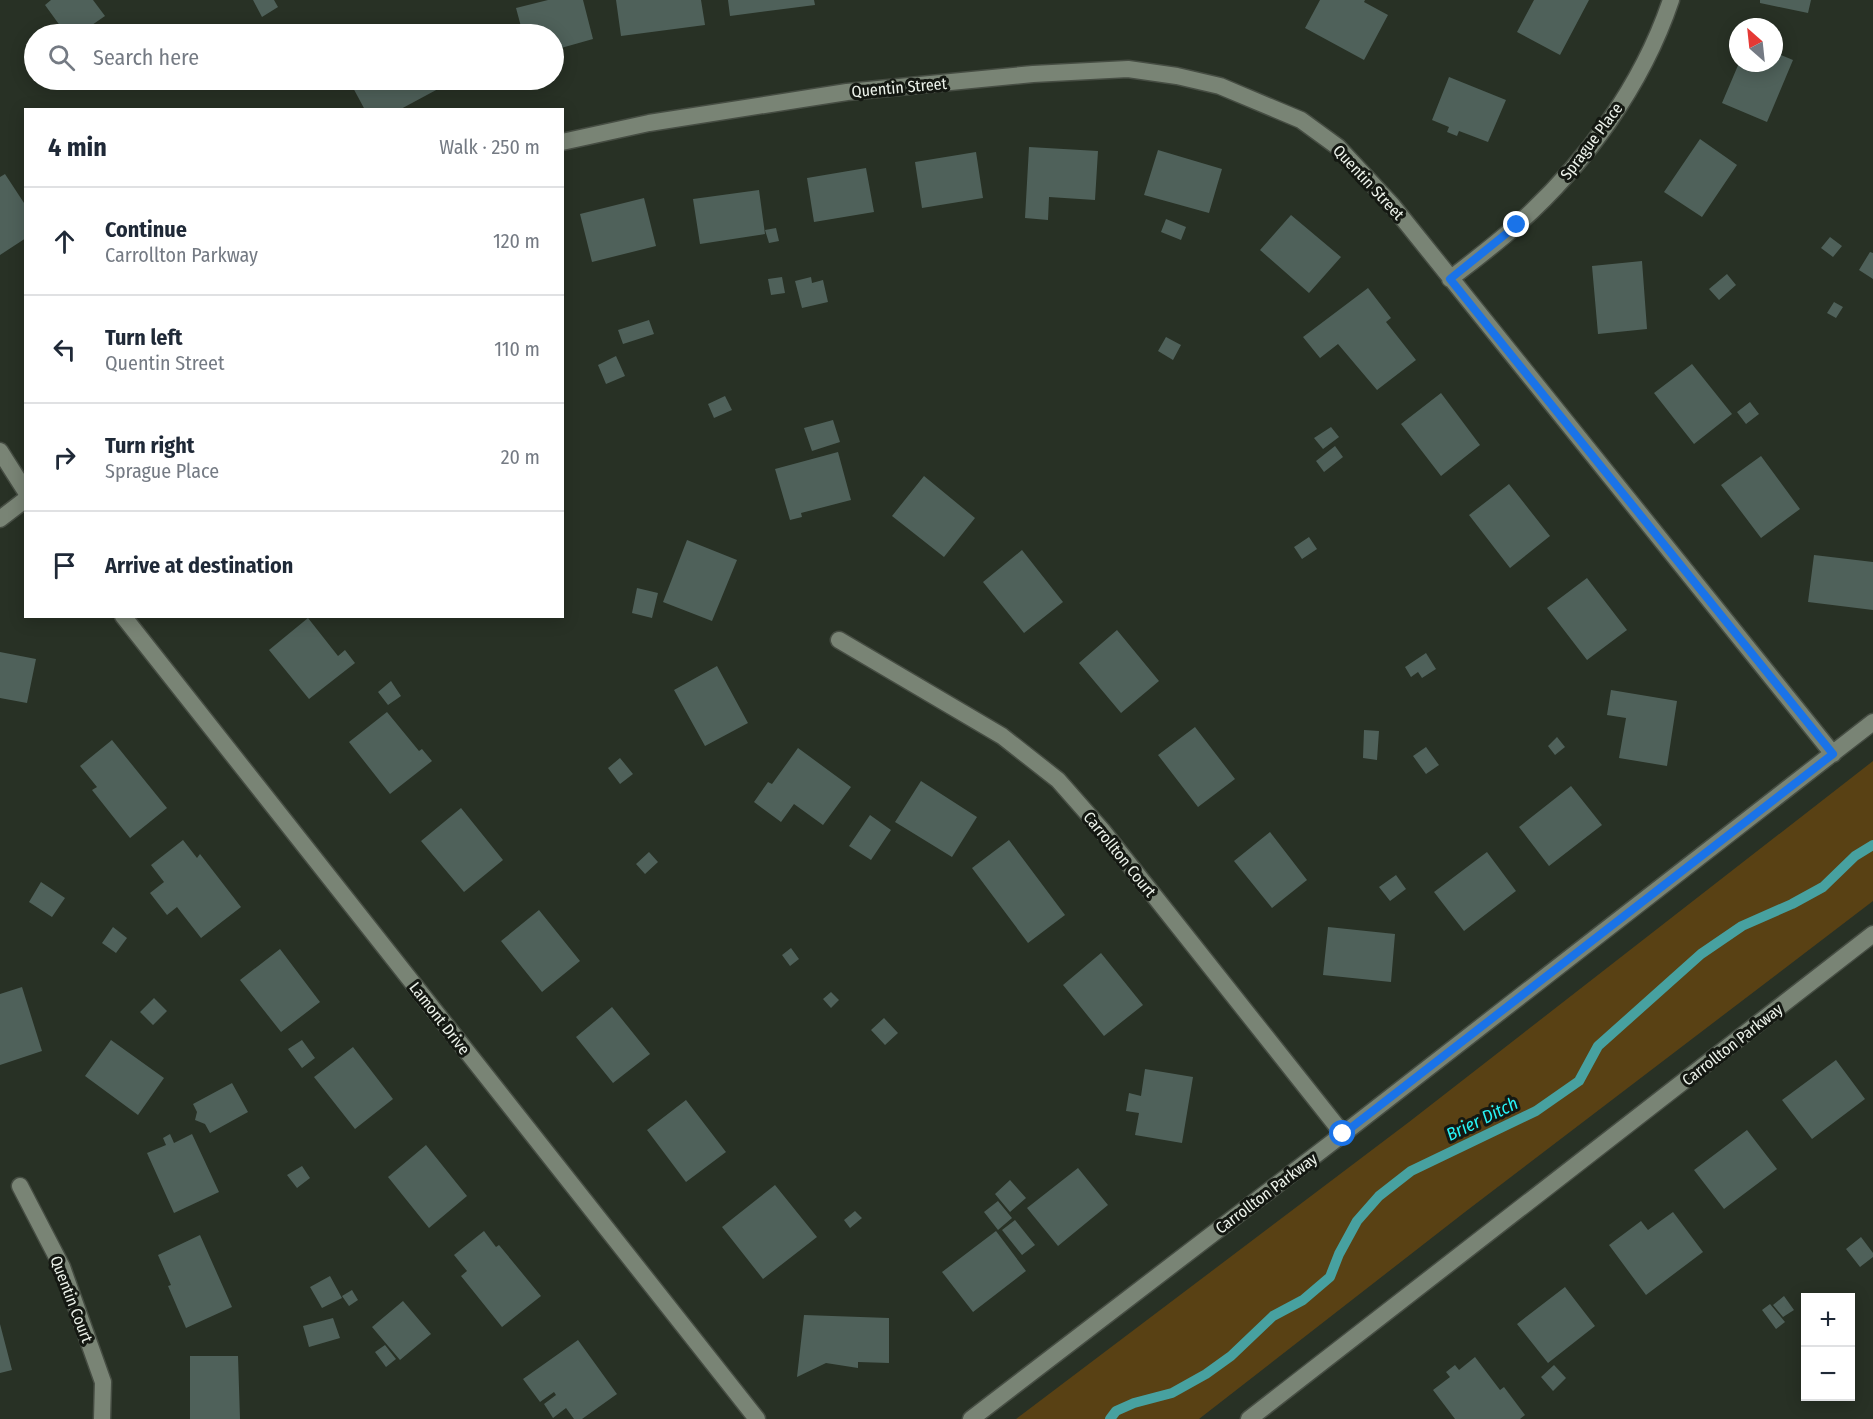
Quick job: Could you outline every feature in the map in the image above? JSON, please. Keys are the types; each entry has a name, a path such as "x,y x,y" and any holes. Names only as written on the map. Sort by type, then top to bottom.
{"street":[{"name":"Sprague Place","path":"1450,279 1517,225 1549,195 1583,157 1638,74 1655,42 1671,0"},
{"name":"Quentin Street","path":"564,142 649,123 847,92 1034,74 1128,69 1220,86 1301,120 1338,147 1392,205 1833,754"},
{"path":"0,451 24,489"},
{"path":"0,519 24,501"},
{"name":"Lamont Drive","path":"125,618 757,1419"},
{"name":"Carrollton Court","path":"839,640 1002,736 1058,780 1102,830 1343,1134"},
{"name":"Carrollton Parkway","path":"971,1419 1343,1134 1873,722"},
{"name":"Carrollton Parkway","path":"1249,1419 1873,934"},
{"name":"Quentin Court","path":"20,1186 62,1267 103,1382 102,1419"}],"shaded area":[{"path":"1873,761 1873,901 1465,1212 1199,1419 1016,1419 1409,1122"}],"building":[{"path":"51,0 93,0 105,16 93,24 59,24 45,5"},
{"path":"253,0 274,0 278,7 262,17"},
{"path":"548,0 583,0 593,39 564,47 564,24 520,24 516,8"},
{"path":"616,0 701,0 705,25 621,36"},
{"path":"728,0 814,0 815,5 730,16"},
{"path":"1320,0 1365,0 1364,2 1388,15 1364,60 1305,28"},
{"path":"1534,0 1589,0 1560,55 1517,32"},
{"path":"1760,0 1811,0 1808,13 1760,3"},
{"path":"1783,56 1793,60 1767,122 1722,103 1735,72 1783,72"},
{"path":"1449,77 1506,100 1488,142 1459,131 1457,136 1447,132 1449,127 1432,120"},
{"path":"354,90 436,90 403,108 364,108"},
{"path":"1700,139 1737,165 1702,217 1664,192"},
{"path":"1029,147 1098,151 1095,200 1049,197 1048,220 1025,218"},
{"path":"1158,150 1222,169 1209,213 1144,195"},
{"path":"976,152 983,198 922,208 915,162"},
{"path":"866,168 874,212 814,222 807,178"},
{"path":"5,174 24,203 24,239 0,255 0,177"},
{"path":"759,190 765,234 700,244 693,199"},
{"path":"644,198 656,246 592,262 580,214"},
{"path":"1291,215 1341,257 1309,293 1260,250"},
{"path":"1166,219 1186,227 1181,240 1161,232"},
{"path":"776,228 779,241 769,243 765,230"},
{"path":"1830,237 1842,246 1833,257 1821,248"},
{"path":"1870,252 1873,253 1873,279 1859,270"},
{"path":"1642,261 1647,329 1598,334 1592,266"},
{"path":"1727,274 1736,285 1719,300 1709,289"},
{"path":"782,277 785,293 771,295 768,279"},
{"path":"811,277 812,283 823,280 828,302 802,308 795,281"},
{"path":"1368,288 1391,318 1386,322 1416,360 1377,390 1338,344 1320,358 1303,337"},
{"path":"1834,302 1843,307 1836,318 1827,313"},
{"path":"649,320 654,334 623,344 618,330"},
{"path":"1166,337 1181,345 1173,360 1158,351"},
{"path":"616,356 625,376 606,384 598,365"},
{"path":"1692,364 1732,414 1694,444 1654,393"},
{"path":"1441,393 1480,445 1441,476 1401,424"},
{"path":"725,396 732,410 714,418 708,404"},
{"path":"1750,402 1759,414 1746,424 1737,412"},
{"path":"833,420 840,442 812,451 804,428"},
{"path":"1331,427 1339,437 1323,449 1314,438"},
{"path":"1335,446 1343,457 1324,472 1316,461"},
{"path":"838,452 851,500 801,513 802,517 790,520 775,469"},
{"path":"1761,456 1800,509 1761,538 1721,485"},
{"path":"924,476 975,518 944,557 892,516"},
{"path":"1509,484 1550,536 1510,568 1469,515"},
{"path":"1309,537 1317,549 1302,559 1294,547"},
{"path":"687,540 737,560 712,621 663,602"},
{"path":"1022,550 1063,602 1024,633 983,582"},
{"path":"1814,555 1873,562 1873,610 1808,602"},
{"path":"1587,578 1627,630 1587,660 1547,608"},
{"path":"637,588 658,593 652,618 632,613"},
{"path":"308,618 338,656 345,650 355,663 309,699 269,650"},
{"path":"1117,630 1159,681 1121,713 1079,663"},
{"path":"0,652 36,659 27,703 0,698"},
{"path":"1426,653 1436,669 1422,678 1418,672 1411,677 1405,667"},
{"path":"717,666 748,723 705,746 674,690"},
{"path":"391,681 401,696 388,705 378,692"},
{"path":"1611,690 1677,701 1667,766 1619,758 1626,718 1607,715"},
{"path":"387,712 419,751 422,749 432,761 390,794 349,742"},
{"path":"1195,727 1235,779 1198,807 1158,755"},
{"path":"1364,730 1379,731 1377,760 1363,758"},
{"path":"1557,737 1565,747 1555,755 1548,746"},
{"path":"112,740 167,808 130,838 92,790 97,787 80,766"},
{"path":"1426,747 1439,765 1426,774 1413,756"},
{"path":"798,748 851,787 823,825 794,804 781,822 754,802 768,782 772,784"},
{"path":"620,758 633,774 620,784 608,768"},
{"path":"921,781 977,817 952,857 895,822"},
{"path":"1571,786 1602,825 1549,866 1519,827"},
{"path":"461,808 503,860 464,892 421,841"},
{"path":"870,815 891,830 871,860 849,846"},
{"path":"1270,832 1307,880 1272,908 1234,861"},
{"path":"183,840 197,858 200,854 241,907 201,938 177,907 167,915 150,893 164,882 151,865"},
{"path":"1009,840 1065,915 1028,943 972,868"},
{"path":"649,852 658,862 645,874 636,864"},
{"path":"1487,852 1516,891 1464,931 1434,892"},
{"path":"1396,875 1406,889 1390,901 1379,887"},
{"path":"41,882 65,898 52,917 29,902"},
{"path":"539,910 580,961 542,992 501,941"},
{"path":"113,927 127,938 116,953 102,943"},
{"path":"1328,927 1395,934 1391,982 1323,975"},
{"path":"791,948 799,959 790,966 782,955"},
{"path":"280,949 320,1002 281,1032 240,980"},
{"path":"1101,953 1143,1005 1104,1036 1063,985"},
{"path":"22,987 42,1051 0,1065 0,994"},
{"path":"831,992 839,1000 831,1008 823,999"},
{"path":"154,998 167,1011 153,1025 140,1012"},
{"path":"612,1007 650,1054 613,1083 576,1037"},
{"path":"884,1018 898,1033 885,1045 871,1030"},
{"path":"111,1040 164,1078 138,1115 85,1076"},
{"path":"302,1040 315,1058 302,1068 288,1049"},
{"path":"353,1047 393,1099 355,1129 314,1077"},
{"path":"1836,1060 1865,1099 1812,1139 1782,1100"},
{"path":"1145,1069 1193,1077 1182,1143 1135,1135 1139,1113 1126,1111 1129,1093 1141,1096"},
{"path":"232,1083 248,1112 210,1133 205,1124 195,1120 197,1112 193,1104"},
{"path":"686,1100 726,1152 686,1182 647,1130"},
{"path":"1747,1130 1777,1169 1724,1209 1694,1170"},
{"path":"170,1134 174,1143 192,1134 219,1192 174,1213 147,1153 166,1145 163,1138"},
{"path":"426,1145 467,1196 429,1228 388,1177"},
{"path":"302,1166 310,1178 297,1188 287,1175"},
{"path":"1078,1168 1108,1205 1058,1246 1027,1208"},
{"path":"1010,1180 1026,1198 1010,1212 995,1194"},
{"path":"775,1185 817,1237 763,1279 722,1227"},
{"path":"998,1201 1012,1218 998,1230 984,1212"},
{"path":"855,1211 862,1218 850,1228 844,1220"},
{"path":"1673,1212 1703,1252 1646,1295 1609,1245 1641,1221 1648,1230"},
{"path":"1015,1220 1035,1245 1022,1255 1002,1230"},
{"path":"484,1231 496,1247 499,1245 541,1296 502,1327 461,1276 467,1271 454,1255"},
{"path":"996,1231 1026,1271 973,1312 942,1272"},
{"path":"200,1235 232,1307 186,1328 158,1255"},
{"path":"1861,1237 1873,1253 1873,1257 1860,1267 1846,1249"},
{"path":"330,1276 342,1298 322,1308 310,1287"},
{"path":"1565,1287 1595,1326 1548,1363 1517,1324"},
{"path":"352,1290 358,1300 349,1306 342,1296"},
{"path":"1784,1296 1794,1310 1783,1317 1773,1305"},
{"path":"403,1301 431,1334 400,1360 372,1327"},
{"path":"1770,1304 1785,1322 1776,1329 1762,1310"},
{"path":"804,1315 889,1318 889,1363 858,1362 858,1368 826,1363 797,1377"},
{"path":"333,1318 340,1338 309,1347 303,1326"},
{"path":"0,1324 12,1370 0,1373"},
{"path":"578,1340 617,1394 582,1419 574,1419 566,1408 553,1418 544,1404 556,1395 554,1392 540,1402 523,1379"},
{"path":"385,1345 396,1359 386,1367 375,1352"},
{"path":"190,1356 238,1356 240,1419 190,1419"},
{"path":"1475,1357 1500,1390 1504,1387 1525,1415 1520,1419 1455,1419 1433,1390 1450,1377 1446,1372 1455,1365 1459,1370"},
{"path":"1554,1365 1566,1378 1553,1391 1541,1377"}],"waterway":[{"name":"Brier Ditch","path":"1110,1419 1116,1411 1134,1403 1172,1393 1206,1374 1231,1356 1273,1316 1303,1300 1330,1277 1339,1254 1357,1221 1379,1196 1411,1171 1536,1111 1579,1081 1598,1046 1701,954 1742,926 1792,904 1823,887 1855,856 1873,845"}],"route":[{"path":"1343,1134 1833,754 1450,279 1517,225"}]}
